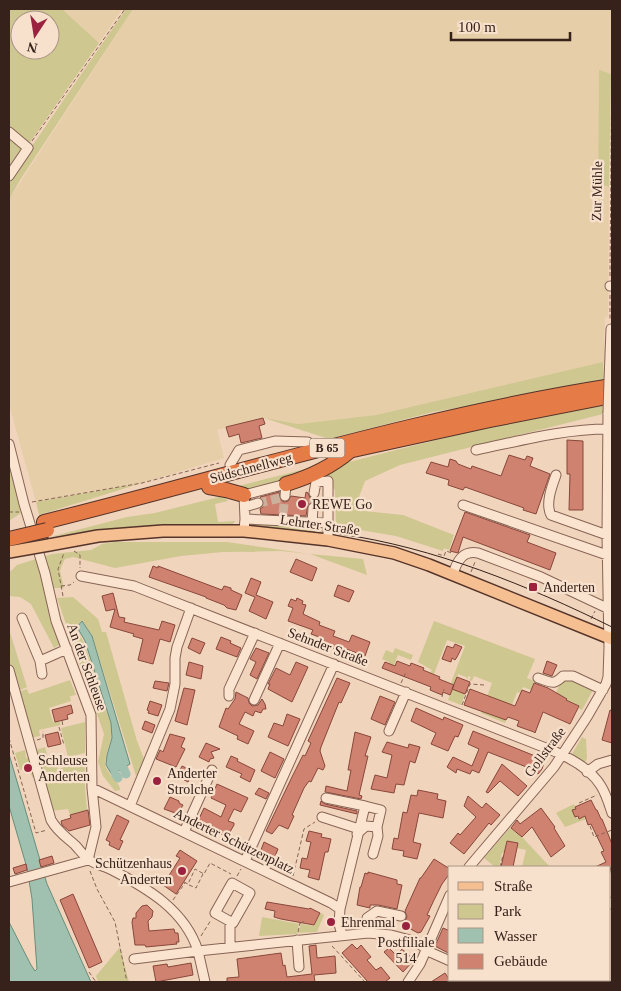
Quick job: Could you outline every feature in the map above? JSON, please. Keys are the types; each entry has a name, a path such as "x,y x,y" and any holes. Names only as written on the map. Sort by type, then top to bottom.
{"highway":[{"name":"Südschnellweg","path":"210,483 334,446 610,384"},
{"name":"Südschnellweg","path":"9,539 46,526 210,483 498,418 612,396"},
{"path":"308,442 334,446"},
{"path":"286,490 339,460 350,451"},
{"path":"224,464 210,483 244,501"},
{"name":"Südschnellweg","path":"9,530 46,526"}],"main road":[{"name":"Lehrter Straße","path":"9,552 98,536 132,532 244,531 328,540 394,553 453,574 610,638"}],"street":[{"path":"9,132 28,148 9,176"},
{"path":"610,638 606,534 609,479 608,413 612,329"},
{"path":"476,450 560,432 608,429"},
{"path":"224,464 239,450 275,441 308,442"},
{"name":"An der Schleuse","path":"9,444 24,504 45,573 56,622 91,715 92,788 96,827 88,860"},
{"path":"556,474 550,490 549,511 551,515 606,534"},
{"path":"314,493 316,482 328,481 328,540"},
{"path":"244,501 286,490"},
{"path":"244,501 258,503"},
{"path":"244,501 244,531"},
{"path":"463,504 607,555"},
{"path":"312,523 313,508"},
{"path":"245,519 282,518 312,523 328,523"},
{"path":"453,574 464,554 478,553 610,607"},
{"name":"Sehnder Straße","path":"80,576 134,586 562,755 587,772 600,784 612,813"},
{"path":"130,806 170,709 175,684 177,647 191,608"},
{"path":"22,618 40,660 42,674"},
{"path":"229,696 229,689 254,633"},
{"name":"Gollstraße","path":"470,866 562,755 603,690 610,666 610,638"},
{"path":"254,700 280,643"},
{"path":"40,660 67,649"},
{"path":"245,861 334,664"},
{"path":"9,670 51,820 56,828 88,860 142,886 158,897 190,931 197,947 205,982"},
{"path":"538,678 554,683 563,676 573,676 603,690"},
{"path":"389,731 402,691"},
{"path":"587,772 598,764 612,760"},
{"path":"184,832 212,770"},
{"name":"Anderter Schützenplatz","path":"92,788 340,909"},
{"path":"326,798 381,810 374,854"},
{"path":"342,935 340,909 365,806"},
{"path":"322,817 358,831"},
{"path":"358,831 366,826 377,827"},
{"path":"9,882 88,860"},
{"path":"232,883 250,893 233,924 230,922 215,913 232,883"},
{"path":"408,982 420,964 448,900"},
{"path":"368,933 367,918 377,911 401,916"},
{"path":"230,922 230,947"},
{"path":"134,959 197,947 230,947 368,933 391,935 410,940 448,960"},
{"path":"296,940 299,967"}],"path":[{"path":"28,148 125,9"},
{"name":"Zur Mühle","path":"612,53 612,329"},
{"path":"24,504 142,483 224,464"},
{"path":"63,596 58,569 65,550"},
{"path":"438,554 444,556 446,551 462,556"},
{"path":"471,573 476,560"},
{"path":"590,621 596,609"},
{"path":"402,691 406,672"},
{"path":"459,713 470,684 484,685"},
{"path":"439,705 444,689"},
{"path":"62,721 63,726"},
{"path":"59,727 60,738 64,745"},
{"path":"43,731 43,738"},
{"path":"9,738 36,833 56,828"},
{"path":"579,803 599,794"},
{"path":"292,884 304,829 322,817"},
{"path":"590,826 594,837 612,830"},
{"path":"500,866 503,855"},
{"path":"172,900 184,882 196,888 210,863 236,877 245,861"},
{"path":"188,884 195,869 204,874"},
{"path":"90,871 114,922 127,982"},
{"path":"197,947 215,913"},
{"path":"296,940 300,923 304,921"},
{"path":"324,937 365,982"},
{"path":"89,972 96,982"}],"shaded area":[{"path":"62,9 122,9 99,43"},
{"path":"133,9 612,9 611,74 599,71 598,183 609,187 608,315 605,319 604,340 606,362 376,415 298,424 263,418 217,430 224,458 142,483 36,502 9,404 10,198"}],"green space":[{"path":"9,9 62,9 99,43 28,145 9,130"},
{"path":"126,9 133,9 20,180 10,198 9,205 9,182 18,172 19,165"},
{"path":"599,70 611,74 609,187 598,183"},
{"path":"9,134 23,146 9,169"},
{"path":"603,362 604,382 433,412 329,439 264,418 298,424 376,415"},
{"path":"603,404 603,414 400,465 365,481 354,510 403,515 454,535 449,550 444,548 443,551 396,536 336,526 335,491 327,472 341,464 499,424"},
{"path":"9,463 21,513 9,521"},
{"path":"325,464 311,473 244,492 227,489"},
{"path":"142,483 39,515 36,502"},
{"path":"223,496 228,501 215,504 218,522 236,521 229,527 71,536 70,534 50,537 127,517 155,513"},
{"path":"252,524 318,526 322,531 320,534 254,527"},
{"path":"114,542 227,542 310,554 281,551 223,552 181,556 115,568 73,557 65,559 60,571 64,588 45,588 51,622 59,645 54,648 31,604 20,597 9,596 9,570 11,571 17,565 52,554 91,550 102,544"},
{"path":"310,554 363,559 367,575"},
{"path":"73,597 98,619 102,632 106,632 137,741 146,764 136,776 92,635 82,620 76,627 85,645 111,725 111,739 105,766 111,776 114,776 120,790 115,791 103,776 98,762 104,734 57,598"},
{"path":"434,621 535,659 527,678 534,681 531,690 523,687 520,693 517,692 512,705 486,712 506,720 505,723 481,713 492,683 474,676 472,681 469,680 471,677 468,676 467,680 466,677 458,674 453,689 465,694 461,705 448,700 452,689 449,688 465,646 447,640 434,674 430,673 432,670 418,662"},
{"path":"9,629 27,687 18,691 16,690 9,663"},
{"path":"395,648 413,655 411,660 398,655 392,670 387,668 389,662 382,659 386,650 393,653"},
{"path":"570,678 594,688 582,710 578,708 578,705 556,693 562,679"},
{"path":"70,680 76,695 70,696 71,701 49,708 53,722 59,721 61,725 39,730 40,736 29,738 18,692 27,689 29,694"},
{"path":"85,722 85,753 68,757 61,728"},
{"path":"582,737 586,739 587,758 585,763 572,754"},
{"path":"45,747 50,766 57,764 58,769 64,767 71,760 85,757 87,810 70,815 68,809 49,811 33,751"},
{"path":"25,750 26,758 30,757 36,776 32,777 29,767 20,770 15,753"},
{"path":"574,804 576,809 573,811 575,817 579,819 588,815 589,818 565,827 556,813"},
{"path":"510,828 523,838 549,866 522,866 526,850 517,848 518,843 508,841 505,853 502,853 499,866 494,866 484,858"},
{"path":"321,913 324,915 317,932 298,933 301,924 314,926"},
{"path":"262,917 299,924 297,934 259,936"},
{"path":"120,947 129,982 98,982 96,976"}],"water":[{"path":"82,621 92,636 130,764 112,775 106,765 112,738 111,723 85,641 77,627"},
{"path":"9,754 47,884 91,982 9,982 9,922 31,965 35,971 37,969 32,899 27,868 9,806"}],"building":[{"path":"263,418 265,424 259,426 262,438 241,443 239,434 229,437 226,427"},
{"path":"567,440 583,441 583,510 569,510 570,474 567,474"},
{"path":"509,455 525,460 527,456 533,458 530,466 550,474 536,514 465,487 463,490 448,485 449,480 426,473 431,462 448,467 450,459 471,469 472,466 501,476"},
{"path":"279,492 280,499 284,502 288,501 291,496 305,498 306,492 310,498 317,498 316,503 308,504 306,516 261,514 260,509 263,507 264,502 260,497"},
{"path":"465,512 530,535 527,542 556,553 550,570 463,537 458,553 450,551"},
{"path":"296,559 317,568 312,581 290,572"},
{"path":"153,566 158,568 158,566 222,590 224,586 231,588 231,590 242,595 236,610 227,608 206,597 149,577"},
{"path":"251,578 261,582 256,595 273,602 266,619 249,611 255,597 245,593"},
{"path":"338,585 354,591 349,602 334,596"},
{"path":"113,593 119,617 125,618 124,622 159,630 162,621 175,625 170,642 160,639 153,664 138,660 143,639 133,636 134,634 110,627 115,609 106,611 102,596"},
{"path":"297,598 303,601 302,604 306,605 303,614 320,622 319,625 335,631 333,636 349,642 352,635 370,642 365,656 346,649 345,653 320,643 322,638 311,634 313,630 288,621 293,608 288,606 291,599 296,601"},
{"path":"221,637 241,648 237,657 216,649"},
{"path":"192,638 205,643 200,654 188,648"},
{"path":"455,644 462,647 455,660 452,658 451,662 442,659 447,646 453,648"},
{"path":"256,648 269,653 257,679 250,675 256,662 250,659"},
{"path":"397,661 410,666 411,663 424,668 423,670 454,685 450,695 443,692 442,695 430,690 431,687 382,668 385,662 395,666"},
{"path":"547,661 557,665 552,676 543,673"},
{"path":"189,662 203,666 201,679 186,675"},
{"path":"296,662 308,667 292,702 268,689 270,684 268,684 276,668 290,675"},
{"path":"457,677 470,682 465,694 452,689"},
{"path":"337,678 350,683 341,703 339,702 321,747 320,751 325,766 323,770 318,768 311,782 309,781 304,788 288,829 279,825 272,834 266,831 303,755 305,756 311,743 308,741"},
{"path":"155,681 169,683 167,691 153,688"},
{"path":"534,683 548,688 579,706 570,724 543,712 535,733 517,726 519,721 508,717 506,720 464,705 470,689 515,706 522,690 530,693"},
{"path":"184,688 195,690 187,725 175,721"},
{"path":"236,692 248,698 252,706 258,705 262,699 265,704 266,709 263,709 261,713 255,711 253,716 245,712 239,724 254,731 248,744 237,739 238,736 219,727 226,708 228,709 235,699"},
{"path":"380,696 395,702 385,725 371,719"},
{"path":"150,701 162,705 158,716 148,713"},
{"path":"71,705 73,713 67,715 68,719 55,722 52,710"},
{"path":"416,708 443,720 444,717 463,725 458,737 455,736 448,751 431,744 436,733 411,721"},
{"path":"610,710 612,711 612,743 602,740"},
{"path":"287,714 300,719 288,746 268,737 274,723 283,726"},
{"path":"145,721 155,725 152,733 142,729"},
{"path":"473,731 545,760 542,769 538,774 529,768 488,752 479,773 472,770 470,774 457,769 456,773 447,767 453,757 472,766 479,749 468,744"},
{"path":"58,732 61,744 48,747 45,735"},
{"path":"355,732 371,737 365,756 368,756 359,795 362,796 361,799 325,792 326,786 347,791 351,770 348,770"},
{"path":"170,734 185,738 181,747 185,749 176,767 156,759 160,750 163,752"},
{"path":"387,742 408,748 409,744 420,747 415,763 410,761 404,785 396,784 394,793 371,789 375,775 387,778 392,755 382,752"},
{"path":"206,743 220,749 211,752 214,758 210,759 209,762 199,757"},
{"path":"270,752 284,759 275,778 261,771"},
{"path":"231,756 255,770 250,782 240,777 242,774 226,767"},
{"path":"502,764 527,786 518,796 500,781 488,793 486,792"},
{"path":"182,766 197,773 191,775 188,782 177,776"},
{"path":"217,784 248,798 241,812 234,809 228,821 234,823 234,825 227,837 197,823 204,808 221,817 226,805 211,798"},
{"path":"259,788 269,793 266,799 255,794"},
{"path":"418,790 438,794 437,799 446,801 443,818 419,813 413,842 421,844 417,859 403,856 404,851 392,849 394,838 398,839 403,812 407,813 411,795 417,796"},
{"path":"468,796 482,808 486,803 500,815 491,825 489,823 464,854 450,843 476,817 464,806"},
{"path":"170,797 183,805 178,814 164,809"},
{"path":"591,800 602,819 612,844 612,876 611,866 597,866 606,862 601,852 604,851 591,824 588,825 585,816 579,819 578,816 575,817 572,810 576,809 575,807"},
{"path":"321,801 325,804 357,811 357,814 320,805"},
{"path":"541,808 555,827 565,846 551,857 532,827 522,837 511,828 517,820 520,824"},
{"path":"88,810 90,825 69,831 62,825 61,821 71,818 70,815"},
{"path":"117,815 129,821 120,840 123,841 119,850 109,845 110,842 106,840"},
{"path":"309,831 322,834 321,837 331,839 328,852 325,852 319,880 308,877 310,870 300,868 302,858 307,859 311,842 306,841"},
{"path":"507,841 518,843 513,866 501,866"},
{"path":"264,842 278,849 273,861 259,855"},
{"path":"180,850 197,861 176,894 163,885 180,858 176,856"},
{"path":"52,856 54,863 41,867 39,860"},
{"path":"434,859 448,868 448,876 427,915 430,916 421,932 418,933 403,925 407,917 405,911 421,878"},
{"path":"26,864 27,870 15,874 13,868"},
{"path":"368,872 397,880 397,884 402,885 397,909 378,905 370,905 370,908 357,905 360,887 365,873 368,874"},
{"path":"73,894 102,962 89,968 60,900"},
{"path":"267,902 310,908 320,913 314,925 281,919 274,917 275,911 265,909"},
{"path":"147,905 153,911 152,917 148,921 149,931 174,929 175,933 178,933 179,942 176,942 177,944 146,947 145,945 135,945 133,918 136,918 136,913 142,906"},
{"path":"443,928 448,930 448,953 435,946"},
{"path":"352,944 357,949 361,945 371,957 367,960 376,970 381,967 390,978 385,982 368,982 342,953"},
{"path":"316,945 317,958 335,956 336,973 314,975 315,982 227,982 227,978 239,977 237,959 281,953 287,977 312,974 309,946"},
{"path":"389,948 396,955 402,949 414,960 403,972 384,952"},
{"path":"191,963 193,975 156,982 153,966 167,964 168,967"},
{"path":"445,973 448,981 451,982 431,982"}],"waterway":[{"path":"119,758 126,774"},
{"path":"115,773 118,778"}],"tunnel":[{"path":"313,508 314,493"},
{"path":"283,513 285,496"},
{"path":"258,503 285,497"}],"tram line":[{"path":"340,534 375,540 445,558 548,597 612,627"}],"place":[{"name":"REWE Go","path":"302,504"},
{"name":"Anderten","path":"533,587"},
{"name":"Schleuse Anderten","path":"28,768"},
{"name":"Anderter Strolche","path":"157,781"},
{"name":"Schützenhaus Anderten","path":"182,871"},
{"name":"Ehrenmal","path":"331,922"},
{"name":"Postfiliale 514","path":"406,926"}]}
